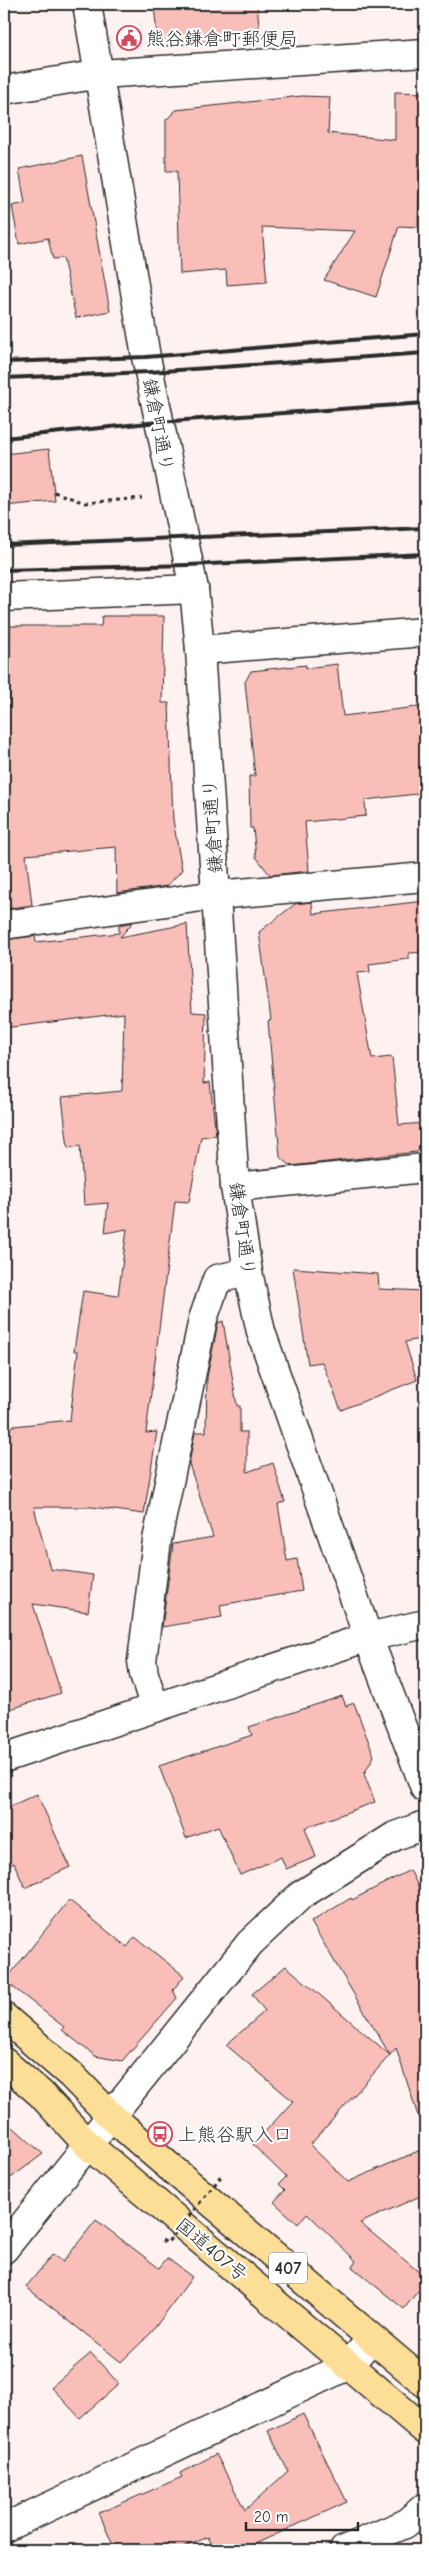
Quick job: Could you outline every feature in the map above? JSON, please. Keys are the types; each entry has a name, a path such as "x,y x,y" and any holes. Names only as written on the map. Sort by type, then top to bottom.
{"highway":[{"name":"国道407号","path":"4,2017 71,2075 111,2116 425,2383"},
{"name":"国道407号","path":"4,2062 42,2094 88,2144 425,2430"}],"street":[{"name":"鎌倉町通り","path":"87,4 146,357 194,588 200,650 236,1187 248,1272 261,1332 368,1637 425,1788"},
{"path":"4,90 100,74 425,53"},
{"path":"4,597 194,588"},
{"path":"200,650 425,632"},
{"path":"4,925 216,895 425,877"},
{"path":"236,1187 425,1168"},
{"path":"155,1708 144,1674 142,1661 147,1614 158,1540 203,1319 217,1279 248,1272"},
{"path":"4,1758 368,1637 425,1624"},
{"path":"4,2249 250,1943 301,1895 395,1836 425,1825"},
{"path":"4,2528 349,2365 371,2339"},
{"path":"344,2550 423,2517"}],"path":[{"path":"54,492 85,503 145,498"},
{"path":"162,2240 167,2243 220,2178 217,2174"}],"building":[{"path":"154,4 257,4 260,36 158,47"},
{"path":"395,92 425,93 425,152 421,152 418,227 399,226 376,297 324,280 355,231 262,227 267,282 227,285 226,270 180,274 177,171 166,171 166,120 176,110 302,96 330,97 328,133 395,140"},
{"path":"82,156 110,311 76,318 63,258 53,259 48,238 19,244 12,206 25,203 19,169"},
{"path":"49,449 55,501 4,506 4,454"},
{"path":"102,616 164,616 162,703 169,703 173,820 182,870 167,886 117,893 116,847 26,855 32,905 4,909 4,708 9,707 10,626 101,626"},
{"path":"337,664 343,716 425,706 425,793 365,800 366,816 305,822 309,871 270,875 256,857 253,828 250,828 249,776 255,776 245,682 251,671 306,665 306,668"},
{"path":"425,901 425,952 409,953 409,959 369,964 370,972 357,973 372,1059 392,1057 399,1125 425,1123 425,1151 291,1166 280,1157 268,1021 271,1020 259,932 295,904 312,902 313,914"},
{"path":"133,922 120,937 187,924 192,1012 206,1013 204,1083 210,1082 216,1135 201,1137 189,1202 175,1201 146,1433 157,1432 144,1514 92,1507 34,1507 50,1569 93,1575 88,1612 33,1604 61,1693 4,1711 4,1427 70,1420 78,1351 74,1351 83,1291 118,1296 127,1229 105,1233 108,1203 84,1205 80,1146 68,1148 62,1097 122,1091 124,1013 4,1028 4,940 35,936 36,942 119,933 119,925"},
{"path":"293,1268 378,1274 379,1289 425,1291 425,1338 405,1342 417,1380 341,1410 322,1362 308,1364"},
{"path":"223,1321 237,1406 240,1406 240,1432 247,1432 247,1472 273,1463 285,1502 278,1504 287,1561 297,1559 302,1591 220,1605 222,1617 162,1627 173,1544 213,1537 189,1464 195,1432 206,1432 207,1377 218,1323"},
{"path":"342,1696 346,1706 354,1703 374,1756 364,1774 375,1802 305,1828 316,1857 286,1869 281,1857 240,1875 218,1826 186,1838 159,1766 252,1735 249,1727"},
{"path":"37,1794 70,1867 25,1888 14,1863 4,1868 4,1809"},
{"path":"410,1870 425,1900 425,2118 419,2119 396,2048 390,2055 311,1922 351,1898 352,1900"},
{"path":"69,1900 127,1947 135,1937 184,1976 173,1990 177,1998 122,2061 95,2056 62,2030 64,2027 5,1981"},
{"path":"286,1966 390,2055 310,2145 348,2182 425,2148 425,2194 360,2223 425,2277 425,2282 404,2309 352,2267 356,2261 307,2213 298,2224 274,2202 285,2190 279,2184 286,2177 253,2145 293,2101 226,2045 265,2011 252,1994"},
{"path":"4,2119 43,2154 4,2183"},
{"path":"96,2220 159,2268 167,2258 192,2277 151,2333 121,2362 26,2287 53,2254 63,2262"},
{"path":"91,2353 119,2384 80,2418 51,2387"},
{"path":"303,2414 347,2502 242,2550 215,2550 208,2537 178,2550 115,2550 99,2513 182,2477 180,2473 216,2454 245,2510 288,2471 268,2431"}],"railway":[{"path":"4,362 146,357 425,334"},
{"path":"4,378 149,372 425,353"},
{"path":"4,438 158,422 425,403"},
{"path":"4,545 425,528"},
{"path":"4,570 188,565 425,554"}],"place":[{"name":"熊谷鎌倉町郵便局","path":"129,38"},
{"name":"上熊谷駅入口","path":"160,2134"}]}
